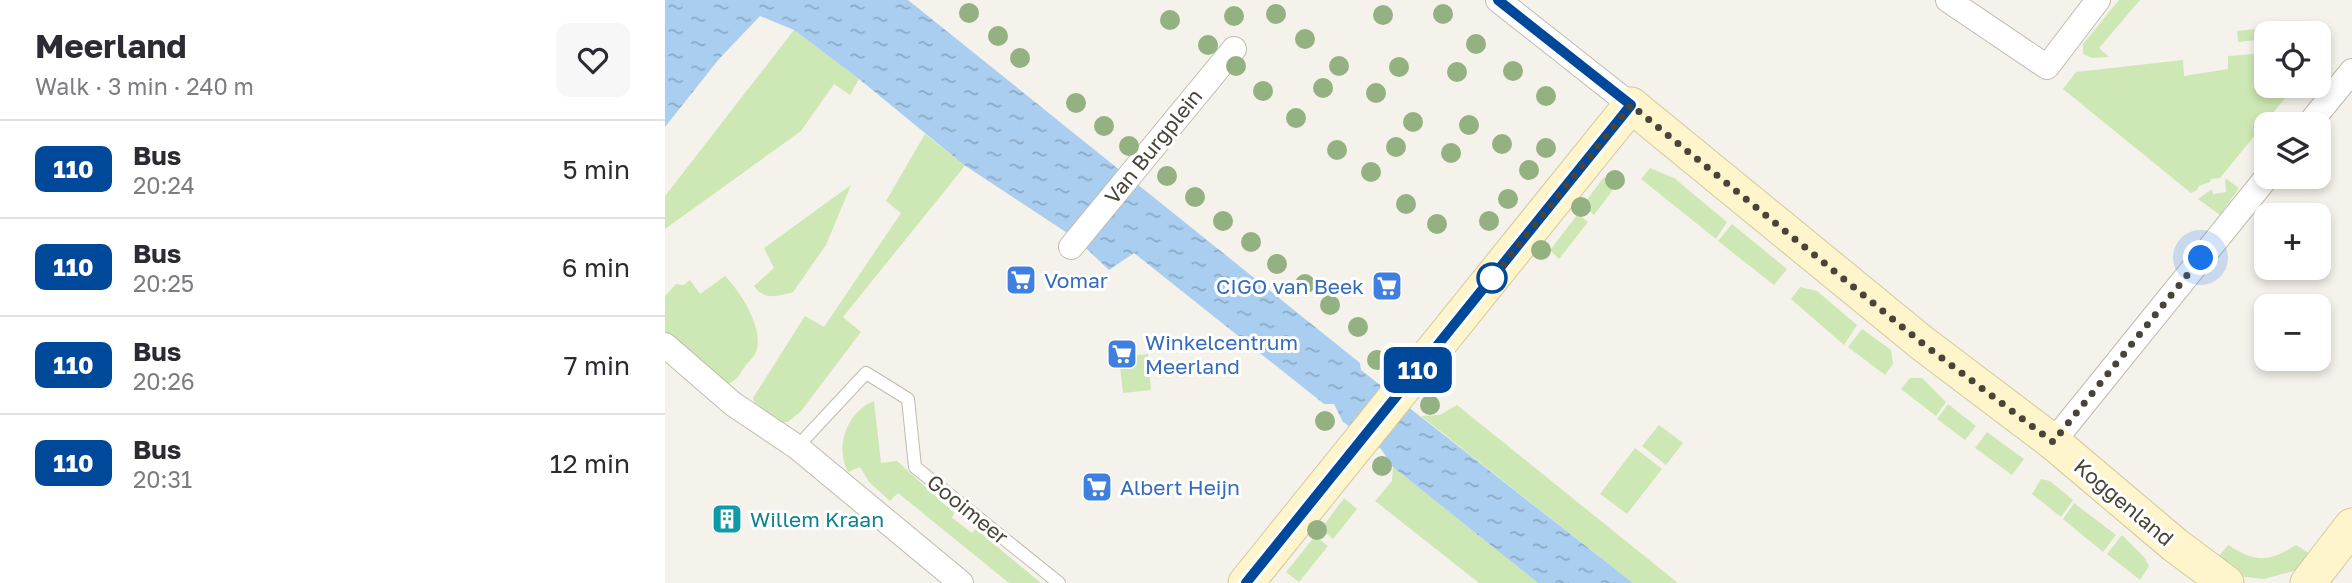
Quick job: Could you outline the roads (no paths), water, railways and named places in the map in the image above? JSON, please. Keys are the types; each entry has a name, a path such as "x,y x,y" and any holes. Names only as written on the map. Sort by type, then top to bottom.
{"street":[{"name":"Koggenland","path":"1498,0 1922,343 2053,442 2175,545 2226,583"},
{"path":"1948,0 2046,67 2098,0"},
{"name":"Van Burgplein","path":"1072,245 1234,49"},
{"path":"2319,112 2352,71"},
{"path":"1246,583 1631,105"},
{"path":"2053,442 2256,189"},
{"path":"665,345 733,404 797,447 961,583"},
{"path":"2308,583 2352,526"}],"lane":[{"name":"Gooimeer","path":"797,447 866,373 908,399 915,467 1059,583"}],"water":[{"path":"665,0 908,0 1360,363 1361,370 1633,583 1538,583 1393,467 1381,449 1343,422 1334,404 1324,404 1134,253 1109,270 1075,238 964,165 794,30 760,16 719,59 665,127"}],"place":[{"name":"Vomar","path":"1021,280"},
{"name":"CIGO van Beek","path":"1387,286"},
{"name":"Winkelcentrum Meerland","path":"1122,354"},
{"name":"Albert Heijn","path":"1097,487"},
{"name":"Willem Kraan","path":"727,519"}]}
